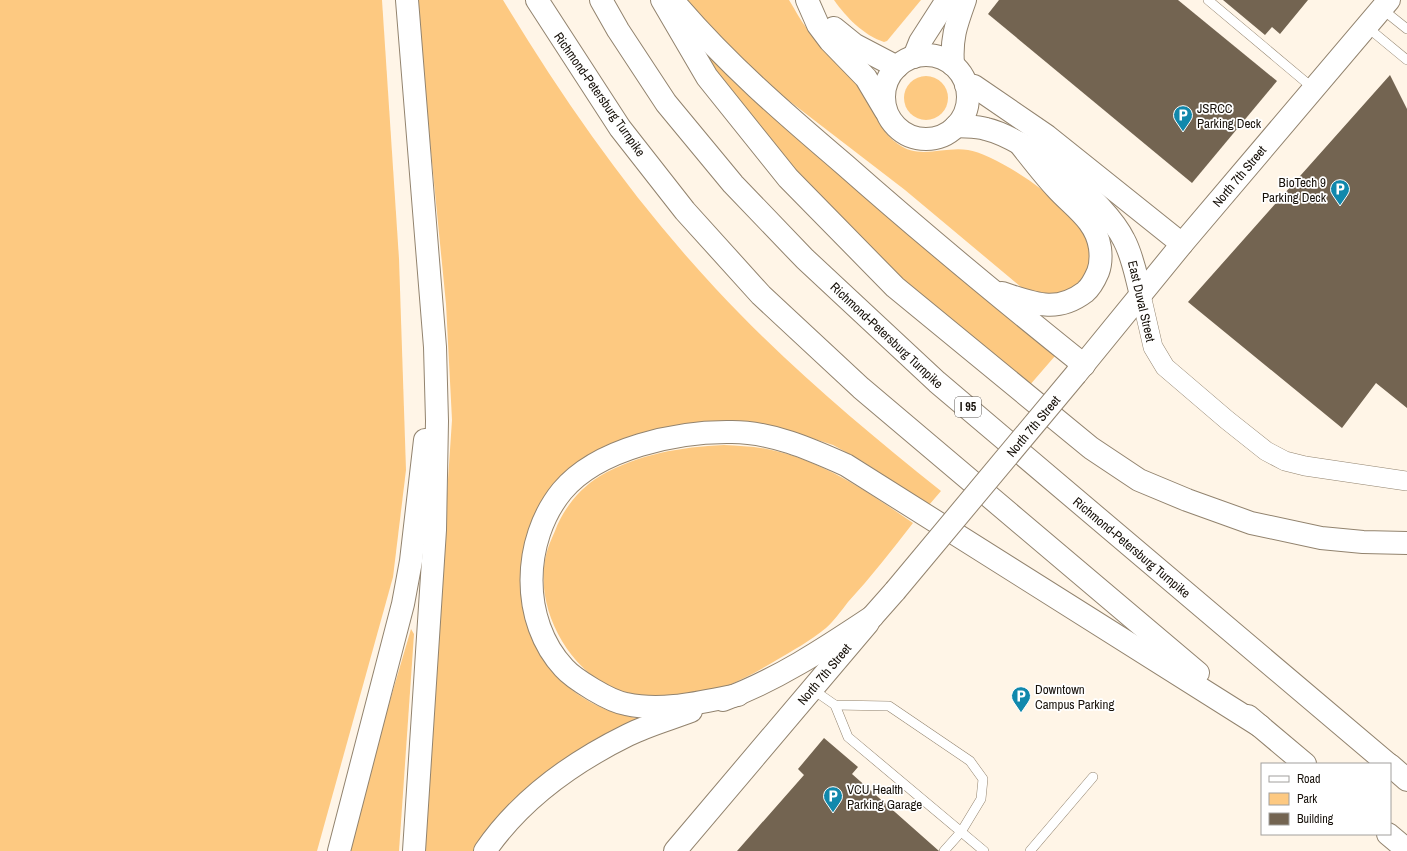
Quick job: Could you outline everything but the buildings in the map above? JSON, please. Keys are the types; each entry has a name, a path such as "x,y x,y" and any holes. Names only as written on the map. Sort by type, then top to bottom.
{"main road":[{"path":"407,0 435,347 438,436 435,530 414,851"},
{"name":"Richmond-Petersburg Turnpike","path":"537,0 620,128 685,211 761,295 867,393 1304,763"},
{"name":"Richmond-Petersburg Turnpike","path":"601,0 618,30 666,103 733,184 805,259 937,382 1387,763"},
{"path":"662,0 707,77 788,178 895,287 1091,448 1139,480 1187,500 1251,523 1321,538 1363,542 1407,543"},
{"path":"672,0 702,34 760,91 989,288 1080,370"},
{"path":"807,0 830,25 855,45 905,62 927,55 941,58 953,65 962,75 966,84 968,102 964,115 956,126 944,134 931,139 917,138 905,133 894,124 866,78 830,41 818,25 807,0"},
{"path":"886,112 884,99 886,85 892,73 905,62 920,42 947,0"},
{"path":"953,65 952,46 954,30 965,0"},
{"name":"North 7th Street","path":"675,851 1080,370 1182,244 1386,4"},
{"path":"966,84 974,86 1047,136 1182,244"},
{"name":"East Duval Street","path":"956,126 985,128 1019,143 1066,175 1086,193 1115,225 1132,256 1141,295"},
{"path":"989,288 1019,299 1049,306 1064,304 1087,290 1100,268 1101,257 1099,245 1090,223 1080,211 1056,189 1019,143"},
{"path":"339,851 403,604 411,561 435,347"},
{"path":"738,695 683,705 649,706 625,704 602,695 582,684 564,668 553,653 541,632 532,591 532,568 535,546 540,527 550,507 563,490 590,467 620,452 652,442 690,435 732,432 768,437 803,446 846,465 1260,726"},
{"path":"485,851 525,805 551,783 580,762 629,735 738,695 798,665 872,617"},
{"name":"Richmond-Petersburg Turnpike","path":"1391,767 1407,780"},
{"path":"1389,835 1407,850"}],"street":[{"name":"East Duval Street","path":"1141,295 1153,347 1158,357 1174,375 1266,451 1284,461 1305,466 1407,480"}],"lane":[{"path":"1208,0 1314,89"},
{"path":"1386,4 1407,29"},
{"path":"1367,27 1407,60"},
{"path":"812,689 835,705 848,737 984,851"},
{"path":"835,705 889,706 970,761 983,779 981,799 961,832 944,851"},
{"path":"1030,851 1092,777"}],"green space":[{"path":"0,0 382,0 399,259 406,470 393,577 317,851 0,851"},
{"path":"416,0 503,0 576,114 629,186 686,256 742,316 797,369 853,419 941,491 929,505 862,461 833,445 777,427 729,423 554,488 531,635 550,668 575,692 590,702 606,709 623,715 642,719 474,851 423,851 452,420 446,304"},
{"path":"686,0 789,0 802,22 848,70 859,84 884,129 893,141 906,149 914,151 923,152 959,149 982,154 1000,162 1040,188 1074,219 1086,234 1091,247 1088,275 1070,293 1031,294 905,190 736,60"},
{"path":"834,0 921,0 887,41 884,42 869,35 856,25"},
{"path":"693,40 733,81 768,112 1055,356 1029,386 929,303 884,262 807,183 768,139"},
{"path":"926,76 938,80 944,86 948,98 944,110 938,116 926,120 914,116 908,110 904,98 908,86 914,80"},
{"path":"724,445 767,449 807,461 844,478 913,523 829,625 801,646 753,674 717,690 680,699 637,695 610,687 595,678 581,666 569,652 559,636 546,602 544,585 545,557 558,523 567,507 579,493 600,476 614,468 660,453"},
{"path":"411,629 414,634 399,851 350,851 364,789"}],"place":[{"name":"JSRCC Parking Deck","path":"1183,132"},
{"name":"BioTech 9 Parking Deck","path":"1340,206"},
{"name":"Downtown Campus Parking","path":"1021,713"},
{"name":"VCU Health Parking Garage","path":"833,813"}]}
